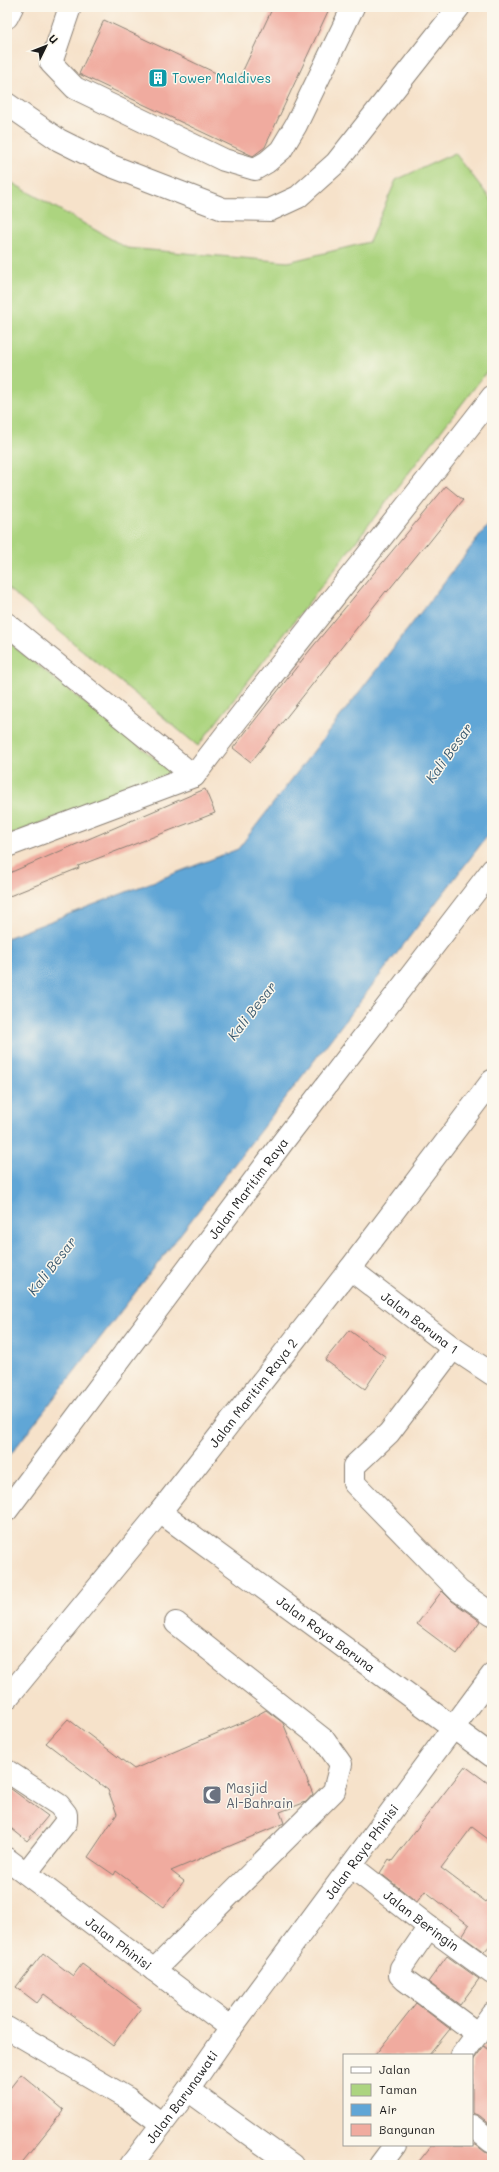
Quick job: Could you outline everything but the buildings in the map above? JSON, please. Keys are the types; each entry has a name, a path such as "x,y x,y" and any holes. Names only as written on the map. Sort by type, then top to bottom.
{"street":[{"path":"7,17 12,7"},
{"path":"70,7 51,63 75,88 224,160 255,169 267,162 281,150 296,125 353,7"},
{"path":"7,104 59,140 109,165 223,208 270,210 298,197 336,163 459,7"},
{"path":"7,846 194,776 273,672 383,538 492,397"},
{"path":"7,624 194,776"},
{"name":"Jalan Maritim Raya","path":"7,1510 282,1143 492,870"},
{"name":"Jalan Maritim Raya 2","path":"7,1698 160,1512 491,1085"},
{"name":"Jalan Baruna 1","path":"350,1268 453,1348 492,1374"},
{"path":"453,1348 389,1433 354,1466 354,1483 459,1591 492,1614"},
{"name":"Jalan Raya Baruna","path":"160,1512 492,1756"},
{"path":"154,1970 334,1790 341,1764 324,1740 176,1623"},
{"name":"Jalan Raya Phinisi","path":"231,2028 492,1675"},
{"path":"7,1771 59,1805 66,1814 66,1822 26,1873"},
{"name":"Jalan Phinisi","path":"7,1859 231,2028"},
{"name":"Jalan Beringin","path":"351,1866 429,1927 492,1973"},
{"path":"429,1927 401,1968 400,1975 478,2034"},
{"path":"463,2054 492,2014"},
{"path":"7,2028 127,2098 162,2124"},
{"name":"Jalan Barunawati","path":"131,2165 188,2090 231,2028"},
{"path":"188,2090 292,2165"},
{"path":"473,2127 492,2142"},
{"path":"380,2165 394,2146"}],"green space":[{"path":"455,153 492,201 492,365 198,746 7,588 7,180 127,248 288,262 369,242 396,180"},
{"path":"7,641 172,772 7,836"}],"water":[{"name":"Kali Besar","path":"492,520 492,830 7,1459 7,938 238,849"}],"place":[{"name":"Tower Maldives","path":"158,78"},
{"name":"Masjid Al-Bahrain","path":"212,1795"}]}
